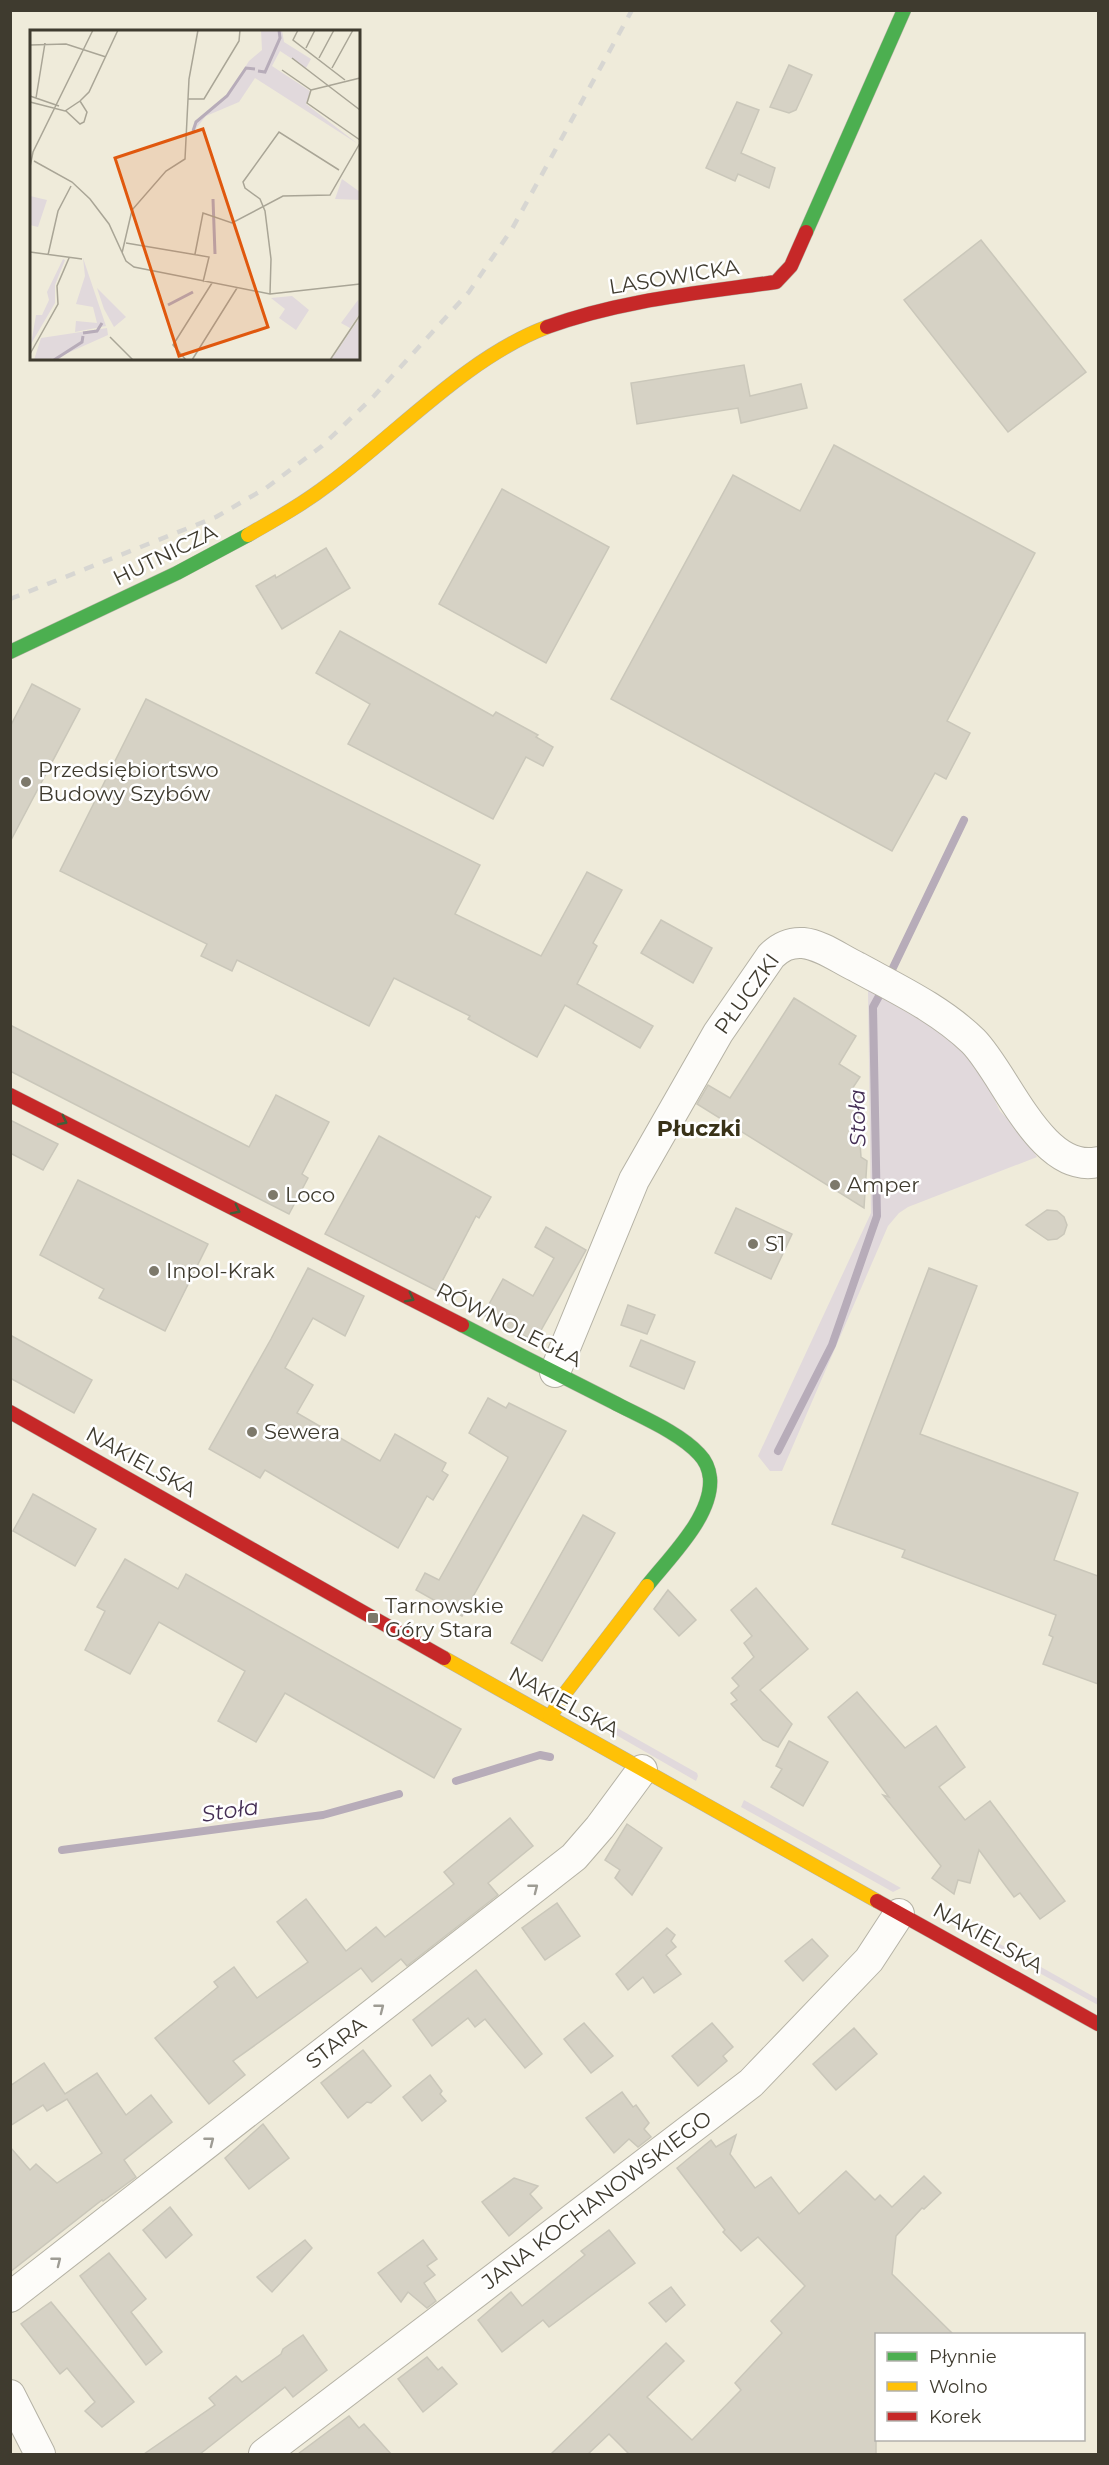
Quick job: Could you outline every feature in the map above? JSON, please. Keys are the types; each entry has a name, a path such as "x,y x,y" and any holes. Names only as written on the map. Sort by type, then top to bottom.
{"street":[{"name":"LASOWICKA","path":"331,483 413,414 483,362 531,333 571,318 628,303 776,282 791,266 904,10"},
{"name":"HUTNICZA","path":"10,652 177,573 257,532 296,509 331,483"},
{"name":"PŁUCZKI","path":"555,1372 634,1180 718,1033 771,956 779,948 790,943 803,943 829,953 937,1012 975,1043 1051,1148 1071,1159 1098,1162"},
{"name":"RÓWNOLEGŁA","path":"10,1095 644,1418 687,1444 707,1462 711,1476 708,1499 702,1515 566,1692 550,1717"},
{"name":"NAKIELSKA","path":"10,1412 642,1770 1098,2024"},
{"name":"STARA","path":"10,2297 574,1857 613,1811 642,1770"},
{"name":"JANA KOCHANOWSKIEGO","path":"264,2454 751,2083 869,1960 899,1914"},
{"path":"10,2395 40,2454"}],"shaded area":[{"path":"868,990 958,1041 990,1090 1000,1111 1023,1135 1037,1157 908,1207 899,1213 888,1226 782,1471 770,1471 758,1456 871,1213"},
{"path":"612,1725 697,1773 696,1781 604,1728 611,1728"},
{"path":"744,1800 901,1888 893,1892 741,1807"},
{"path":"989,1938 1098,1999 1098,2005 986,1944"}],"building":[{"path":"789,65 812,75 796,110 789,113 770,107"},
{"path":"737,102 759,110 741,153 775,168 769,188 738,174 735,181 706,168"},
{"path":"981,240 1086,372 1008,432 904,300"},
{"path":"744,365 750,396 801,384 807,408 741,423 738,408 637,424 631,383"},
{"path":"834,445 1035,553 947,721 970,733 946,779 935,773 892,851 611,699 733,475 800,511"},
{"path":"502,489 609,547 546,663 439,604"},
{"path":"326,548 350,588 282,629 256,586 275,575 276,578"},
{"path":"340,631 493,716 496,712 538,735 536,737 553,747 543,766 526,757 493,819 348,744 370,704 316,673"},
{"name":"Przedsiębiortswo Budowy Szybów","path":"32,684 80,709 10,842 10,727"},
{"path":"146,699 480,865 455,914 541,956 587,872 622,890 593,943 597,946 577,984 653,1026 640,1048 565,1005 537,1057 468,1019 470,1016 394,978 369,1026 237,960 232,971 201,956 207,944 60,871"},
{"path":"661,920 712,948 693,983 641,953"},
{"path":"794,998 856,1036 839,1064 860,1077 852,1089 860,1095 857,1100 861,1157 867,1161 864,1208 697,1104 708,1085 730,1098"},
{"path":"10,1025 249,1147 276,1095 329,1122 302,1174 308,1178 289,1214 10,1071"},
{"path":"10,1120 58,1144 43,1170 10,1153"},
{"path":"379,1136 491,1197 479,1218 476,1216 437,1291 325,1234"},
{"path":"78,1180 208,1244 165,1331 99,1298 104,1289 40,1255"},
{"path":"736,1208 792,1234 771,1279 715,1253"},
{"path":"1047,1210 1057,1211 1064,1217 1067,1225 1064,1234 1057,1239 1048,1240 1026,1225"},
{"path":"546,1227 586,1250 535,1341 483,1315 503,1279 533,1296 554,1258 535,1247"},
{"path":"308,1268 364,1296 345,1336 313,1318 285,1368 313,1385 297,1413 380,1461 395,1434 446,1463 442,1471 448,1475 433,1500 427,1496 398,1548 265,1470 260,1478 209,1449"},
{"path":"929,1268 977,1286 920,1434 1078,1493 1054,1560 1098,1576 1098,1684 1043,1664 1053,1637 1049,1635 1056,1615 902,1557 905,1550 832,1524"},
{"path":"628,1305 655,1315 647,1334 621,1325"},
{"path":"10,1335 92,1380 74,1413 10,1378"},
{"path":"641,1340 695,1362 684,1389 630,1366"},
{"path":"488,1398 506,1408 509,1403 566,1431 462,1616 416,1590 425,1573 439,1580 507,1460 508,1457 469,1433"},
{"path":"33,1494 96,1529 75,1566 13,1531"},
{"path":"583,1515 615,1533 542,1661 511,1643"},
{"path":"125,1559 178,1589 186,1574 461,1729 434,1778 285,1693 256,1742 218,1721 245,1671 159,1622 130,1674 85,1650 105,1611 97,1607"},
{"path":"756,1588 808,1649 760,1690 792,1724 778,1747 763,1740 731,1704 737,1700 731,1693 739,1686 732,1678 754,1657 744,1643 752,1636 731,1610"},
{"path":"668,1590 696,1620 679,1636 654,1609"},
{"path":"857,1692 905,1748 936,1726 965,1767 939,1787 965,1820 990,1801 1065,1901 1040,1919 1020,1893 1014,1897 979,1850 970,1883 958,1880 954,1894 932,1878 941,1866 883,1795 889,1797 828,1717"},
{"path":"789,1741 828,1762 803,1806 771,1787 782,1769 776,1766"},
{"path":"510,1818 533,1846 488,1883 498,1895 407,1966 401,1959 372,1982 361,1968 233,2061 245,2075 209,2104 155,2038 218,1987 214,1982 234,1967 257,1998 308,1962 277,1922 306,1899 346,1951 376,1927 385,1937 454,1884 444,1872"},
{"path":"627,1824 662,1848 632,1895 615,1878 620,1870 605,1860"},
{"path":"557,1903 580,1936 545,1960 522,1928"},
{"path":"667,1928 675,1935 671,1941 676,1947 666,1955 681,1974 654,1993 643,1977 628,1990 616,1974"},
{"path":"812,1939 828,1956 803,1981 785,1961"},
{"path":"476,1970 542,2054 525,2068 485,2019 475,2027 468,2018 432,2046 413,2020"},
{"path":"584,2023 613,2056 591,2073 564,2039"},
{"path":"712,2023 733,2047 723,2056 727,2061 698,2086 672,2056"},
{"path":"854,2028 877,2054 836,2090 813,2064"},
{"path":"363,2050 391,2086 348,2118 321,2083"},
{"path":"44,2063 65,2094 97,2073 126,2115 151,2095 172,2122 124,2160 136,2177 102,2200 10,2272 10,2147 30,2170 36,2164 57,2183 102,2153 67,2099 47,2111 43,2105 10,2126 10,2086"},
{"path":"430,2075 442,2091 440,2094 446,2101 422,2121 403,2097"},
{"path":"622,2092 633,2107 636,2105 649,2123 644,2129 651,2137 638,2147 629,2139 614,2153 586,2118"},
{"path":"263,2124 289,2158 249,2189 225,2158"},
{"path":"736,2135 730,2154 755,2188 771,2177 799,2214 846,2171 875,2200 880,2195 892,2207 924,2176 941,2193 924,2209 922,2208 896,2236 892,2274 952,2333 875,2333 876,2454 629,2454 609,2434 588,2454 551,2454 666,2343 684,2361 647,2397 692,2440 741,2390 735,2383 782,2333 771,2321 805,2286 758,2237 741,2251 723,2232 725,2230 677,2168 711,2140 716,2147"},
{"path":"514,2178 538,2186 530,2194 542,2208 509,2236 482,2202"},
{"path":"170,2207 192,2235 166,2258 143,2230"},
{"path":"609,2230 635,2263 549,2327 543,2320 502,2352 478,2320 511,2292 522,2306 585,2255 581,2251"},
{"path":"305,2240 312,2248 272,2292 257,2277"},
{"path":"423,2240 437,2259 427,2266 435,2275 424,2283 436,2301 427,2308 408,2292 401,2302 378,2273"},
{"path":"109,2253 146,2299 131,2312 162,2352 146,2365 80,2276"},
{"path":"671,2287 685,2305 666,2322 649,2303"},
{"path":"51,2302 134,2402 102,2427 85,2411 95,2402 67,2368 60,2374 21,2324"},
{"path":"303,2335 327,2370 293,2397 285,2387 200,2454 144,2454 215,2405 209,2398 236,2376 242,2382"},
{"path":"427,2357 438,2370 442,2367 457,2384 423,2412 398,2379"},
{"path":"349,2416 359,2428 364,2424 391,2454 298,2454"}],"waterway":[{"name":"Stoła","path":"889,976 964,820"},
{"name":"Stoła","path":"778,1451 832,1345 877,1216 873,1007 884,987"},
{"name":"Stoła","path":"456,1781 540,1755 550,1757"},
{"name":"Stoła","path":"62,1850 323,1815 399,1794"}],"railway":[{"path":"10,599 216,517 266,488 322,446 374,396 469,292 512,229 632,10"}],"traffic: fast":[{"path":"806,232 904,10"},
{"path":"10,652 177,573 248,535"},
{"path":"462,1325 658,1425 691,1446 703,1459 710,1478 705,1507 688,1536 647,1586"}],"traffic: slow":[{"path":"248,535 319,491 434,398 489,357 517,340 547,327"},
{"path":"550,1717 566,1692 647,1586"},
{"path":"444,1658 877,1901"}],"traffic: jam":[{"path":"547,327 631,304 776,282 791,266 806,232"},
{"path":"10,1095 462,1325"},
{"path":"10,1412 444,1658"},
{"path":"877,1901 1098,2024"}],"place":[{"name":"Przedsiębiortswo Budowy Szybów","path":"26,782"},
{"name":"Amper","path":"835,1185"},
{"name":"Loco","path":"273,1195"},
{"name":"S1","path":"753,1244"},
{"name":"Inpol-Krak","path":"154,1271"},
{"name":"Sewera","path":"252,1432"},
{"name":"Tarnowskie Góry Stara","path":"373,1618"}],"district":[{"name":"Płuczki","path":"699,1128"}]}
